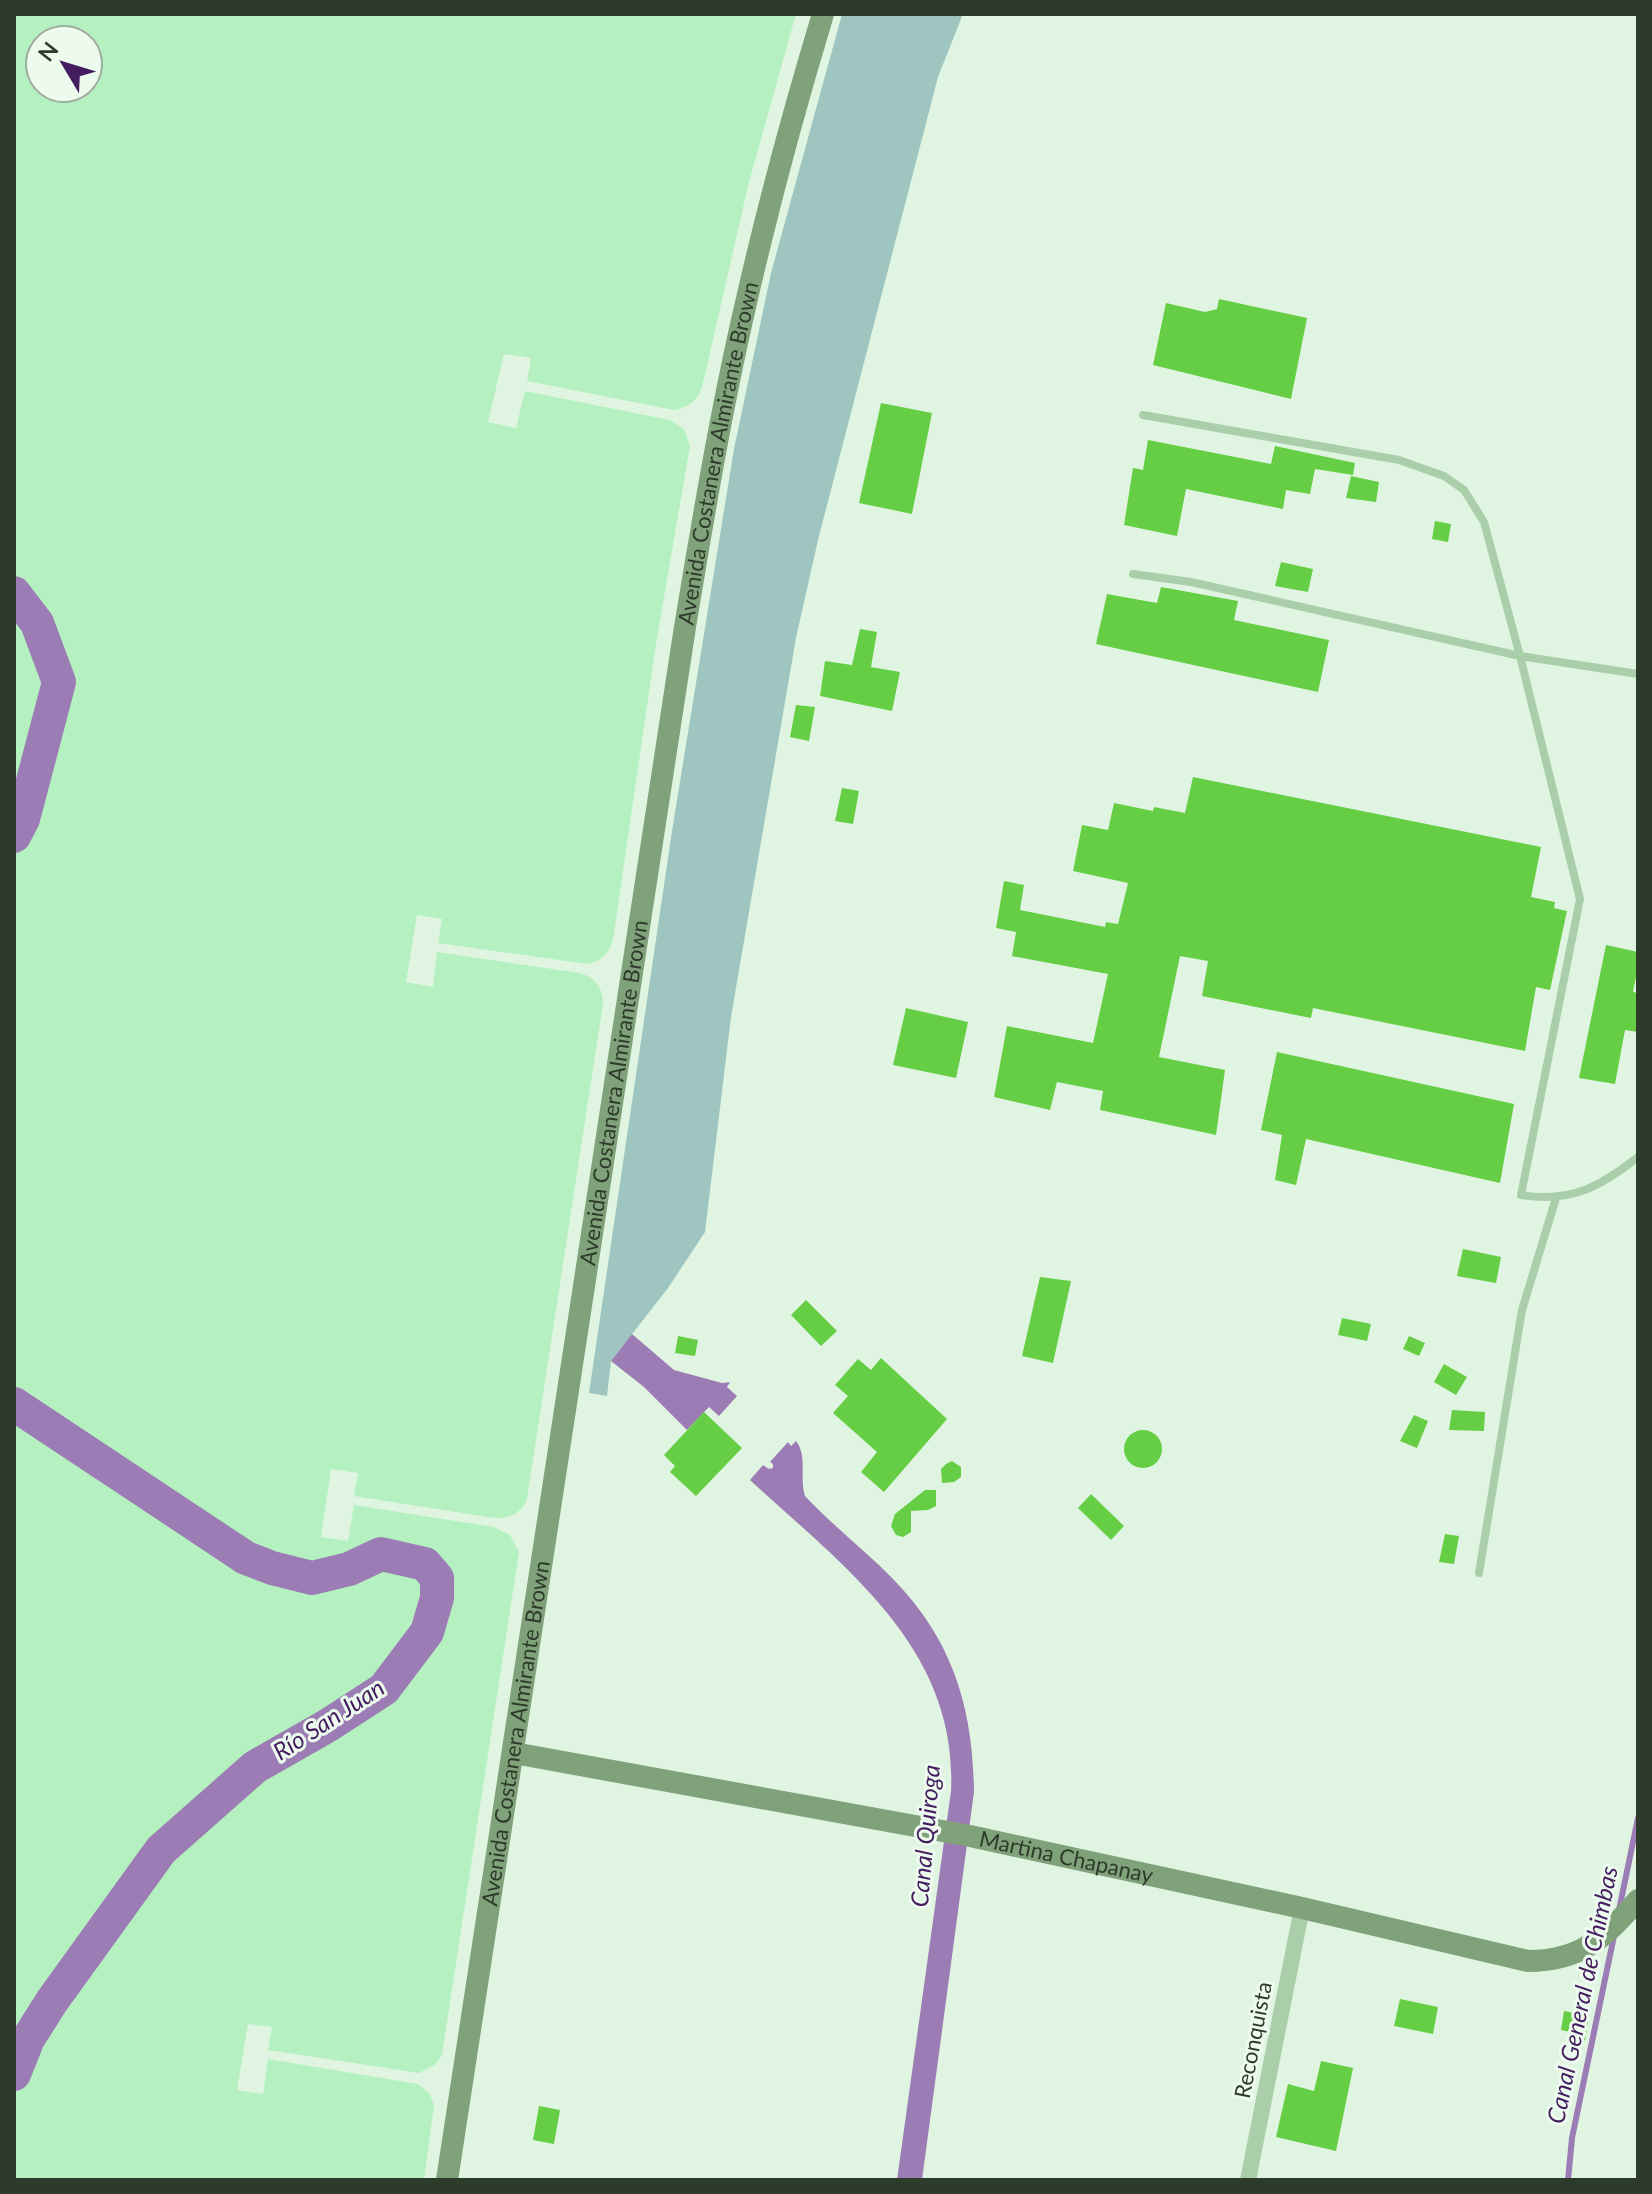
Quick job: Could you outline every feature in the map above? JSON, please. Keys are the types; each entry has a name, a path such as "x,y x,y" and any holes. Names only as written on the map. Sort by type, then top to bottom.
{"main road":[{"name":"Avenida Costanera Almirante Brown","path":"447,2180 710,475 758,249 823,14"},
{"name":"Martina Chapanay","path":"514,1753 970,1836 1528,1961 1576,1954 1590,1947 1638,1900"}],"street":[{"name":"Reconquista","path":"1248,2180 1302,1908"}],"lane":[{"path":"1143,415 1399,460 1444,476 1464,490 1484,522 1580,899 1521,1195 1556,1198 1588,1190 1638,1157"},
{"path":"1133,574 1191,582 1520,656 1638,674"},
{"path":"1479,1573 1522,1310 1556,1198"}],"shaded area":[{"path":"842,14 963,14 938,77 818,540 796,638 731,1017 705,1232 668,1288 611,1361 607,1396 589,1393 672,831 734,449 771,273"},
{"path":"632,1334 674,1370 722,1383 730,1382 727,1387 737,1396 719,1416 709,1407 687,1430 644,1387 611,1361"},
{"path":"796,1441 802,1453 805,1496 894,1580 931,1627 956,1677 969,1732 974,1792 922,2180 897,2180 951,1791 948,1740 936,1694 915,1653 888,1614 822,1545 750,1480 763,1465 773,1468 770,1462 788,1442 791,1446"}],"sand":[{"path":"14,14 796,14 749,182 697,398 685,407 674,410 527,381 531,358 504,354 488,422 516,428 525,391 670,420 684,429 690,446 609,950 600,959 587,964 438,943 442,919 417,915 406,982 433,987 437,952 580,973 598,984 602,993 603,1004 527,1499 514,1514 494,1518 354,1496 358,1473 331,1469 321,1537 348,1541 354,1505 494,1527 510,1535 519,1552 442,2055 435,2065 419,2073 268,2050 272,2027 248,2024 237,2090 263,2094 268,2059 418,2084 429,2093 434,2105 424,2180 14,2180"}],"building":[{"path":"1219,299 1307,318 1291,399 1153,365 1166,303 1205,312 1217,309"},
{"path":"881,403 932,413 912,514 859,503"},
{"path":"1148,440 1271,464 1275,446 1355,463 1353,475 1315,469 1310,494 1286,490 1283,509 1186,489 1177,536 1124,525 1133,468 1143,470"},
{"path":"1351,476 1379,482 1376,502 1346,498"},
{"path":"1435,521 1451,524 1448,542 1432,539"},
{"path":"1281,562 1313,569 1308,592 1275,586"},
{"path":"1161,587 1238,601 1234,620 1329,640 1318,692 1096,644 1107,594 1157,603"},
{"path":"860,629 877,632 871,667 900,672 892,711 820,696 825,661 852,665"},
{"path":"796,705 815,707 809,741 790,737"},
{"path":"1193,777 1541,847 1531,897 1555,902 1554,908 1567,911 1550,990 1536,987 1525,1051 1313,1008 1311,1018 1202,996 1208,961 1180,956 1159,1057 1225,1070 1216,1135 1100,1110 1103,1091 1057,1082 1050,1110 994,1097 1007,1026 1093,1043 1108,974 1012,956 1016,932 996,928 1004,881 1024,885 1020,910 1105,927 1106,922 1118,924 1128,883 1073,871 1082,825 1108,830 1114,803 1153,811 1154,807 1185,813"},
{"path":"842,788 859,791 853,824 835,821"},
{"path":"1606,945 1638,952 1633,992 1638,993 1638,1032 1625,1030 1615,1084 1579,1078"},
{"path":"906,1008 968,1022 956,1078 893,1065"},
{"path":"1277,1052 1514,1104 1500,1183 1306,1139 1296,1185 1275,1180 1282,1135 1261,1130"},
{"path":"1463,1249 1501,1257 1496,1283 1457,1276"},
{"path":"1040,1277 1071,1281 1053,1363 1022,1356"},
{"path":"806,1300 837,1331 821,1346 791,1315"},
{"path":"1342,1318 1371,1324 1367,1341 1338,1335"},
{"path":"678,1336 698,1340 695,1356 675,1353"},
{"path":"1409,1336 1425,1343 1419,1356 1403,1349"},
{"path":"881,1358 947,1419 884,1492 861,1472 877,1452 833,1413 848,1396 835,1385 858,1359 871,1370"},
{"path":"1444,1364 1467,1377 1456,1395 1434,1382"},
{"path":"1452,1410 1485,1412 1484,1431 1449,1430"},
{"path":"704,1412 742,1448 696,1496 670,1472 675,1466 664,1455"},
{"path":"1414,1415 1428,1421 1417,1448 1400,1441"},
{"path":"1143,1430 1157,1435 1162,1449 1157,1463 1143,1468 1129,1463 1124,1449 1129,1435"},
{"path":"952,1461 961,1467 961,1477 954,1482 942,1483 941,1469"},
{"path":"925,1490 936,1490 936,1506 911,1511 911,1532 903,1537 896,1535 891,1526 895,1514"},
{"path":"1091,1494 1124,1526 1111,1540 1078,1508"},
{"path":"1445,1534 1459,1536 1454,1564 1439,1562"},
{"path":"1400,1999 1438,2007 1433,2034 1394,2026"},
{"path":"1564,2011 1589,2016 1585,2041 1570,2037 1571,2032 1561,2030"},
{"path":"1321,2061 1353,2068 1336,2151 1276,2137 1288,2084 1314,2091"},
{"path":"539,2106 560,2110 554,2144 533,2140"}],"waterway":[{"name":"Río San Juan","path":"14,593 37,623 59,682 23,819 14,836"},
{"name":"Río San Juan","path":"14,1404 246,1558 312,1578 349,1569 381,1554 425,1564 437,1578 437,1598 427,1632 384,1689 255,1767 161,1850 52,2001 28,2039 14,2074"},
{"name":"Canal General de Chimbas","path":"1619,1910 1638,1818"},
{"name":"Canal General de Chimbas","path":"1568,2180 1572,2138 1614,1936"}],"water label":[{"name":"Canal Quiroga","path":"926,1836"}]}
